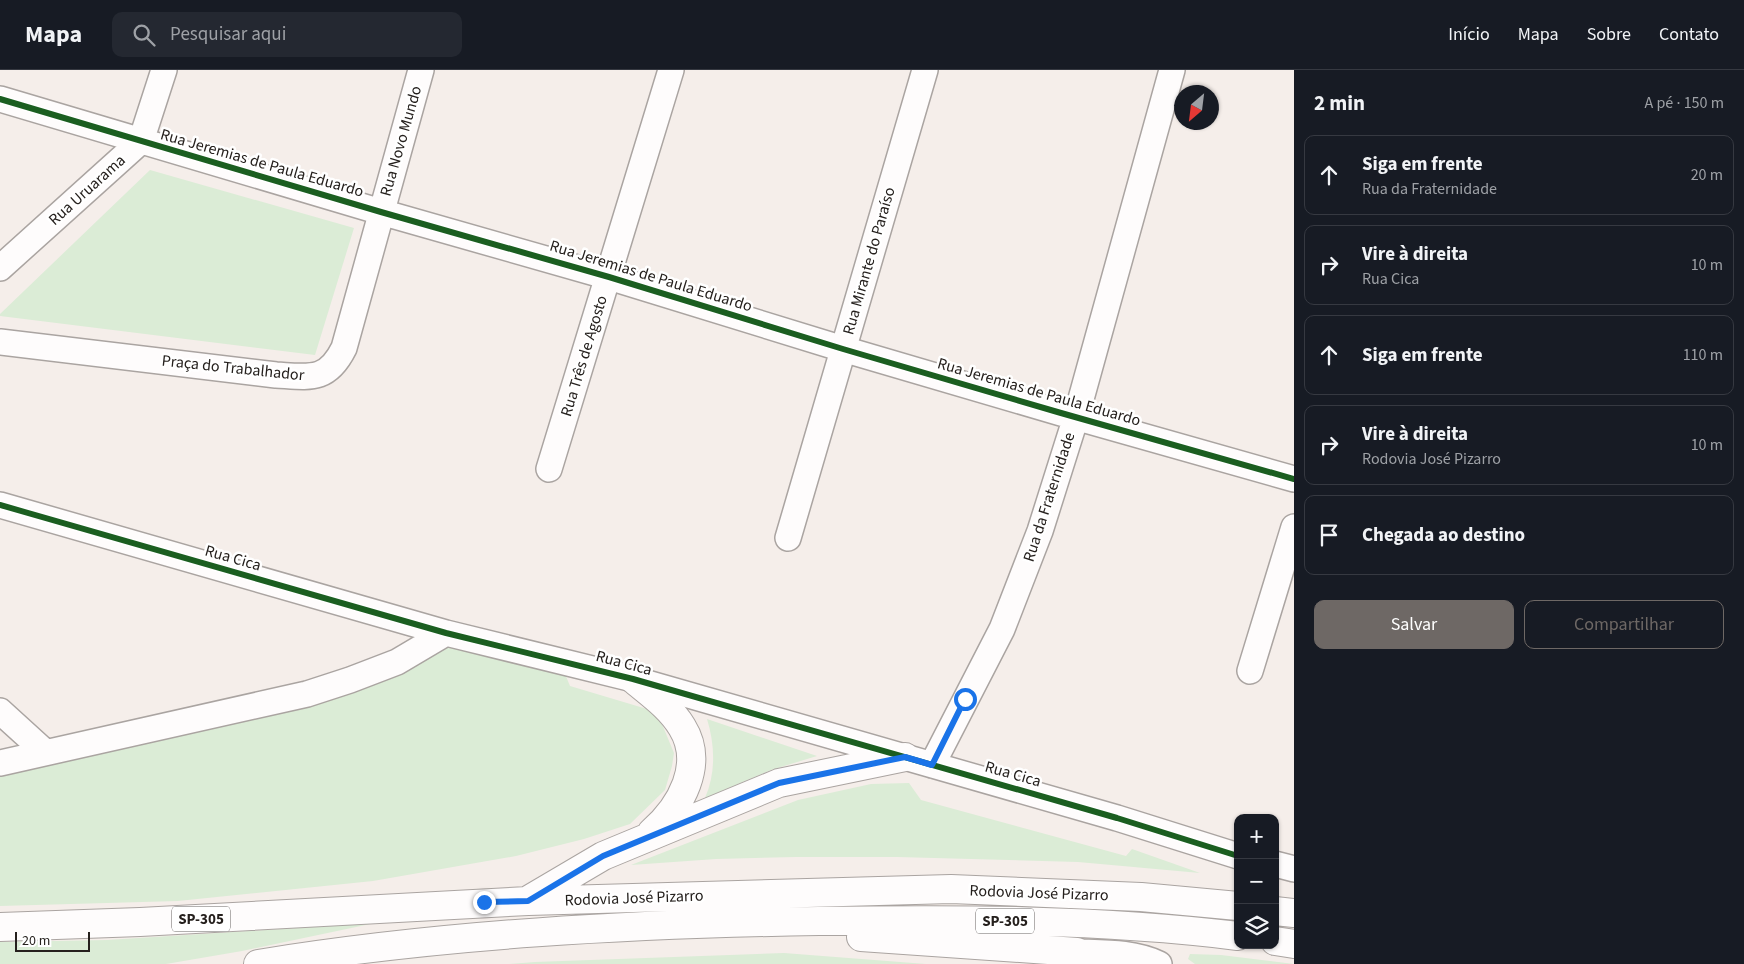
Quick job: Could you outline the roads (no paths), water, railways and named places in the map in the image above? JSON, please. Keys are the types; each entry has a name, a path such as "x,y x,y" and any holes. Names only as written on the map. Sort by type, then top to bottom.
{"main road":[{"path":"633,679 665,705 683,728 691,750 691,772 681,798 665,820 640,841"},
{"path":"528,901 603,856 779,783 905,757"},
{"name":"Rodovia José Pizarro","path":"0,927 140,922 484,902 951,889 1141,897 1234,906"},
{"path":"1279,911 1294,913"},
{"name":"Rodovia José Pizarro","path":"258,964 368,948 561,930 771,922 1037,921 1234,936"},
{"path":"452,940 806,935 864,937 1078,958"},
{"path":"1279,942 1294,944"}],"street":[{"path":"141,141 164,70"},
{"name":"Rua Novo Mundo","path":"381,212 421,70"},
{"name":"Rua Três de Agosto","path":"549,469 671,70"},
{"name":"Rua Mirante do Paraíso","path":"788,538 925,70"},
{"name":"Rua da Fraternidade","path":"932,765 1002,629 1040,531 1076,417 1172,70"},
{"name":"Rua Jeremias de Paula Eduardo","path":"0,99 381,212 609,277 843,349 1294,479"},
{"name":"Rua Uruarama","path":"0,268 141,141"},
{"name":"Praça do Trabalhador","path":"0,342 276,375 309,377 327,371 337,362 344,348 381,212"},
{"name":"Rua Cica","path":"0,505 446,633 633,679 1108,816 1234,855"},
{"path":"1250,671 1294,527"},
{"path":"0,763 307,694 397,662 446,633"},
{"path":"0,711 45,752"},
{"path":"1279,865 1294,869"},
{"path":"1078,958 1124,953 1147,958 1159,964"}]}
